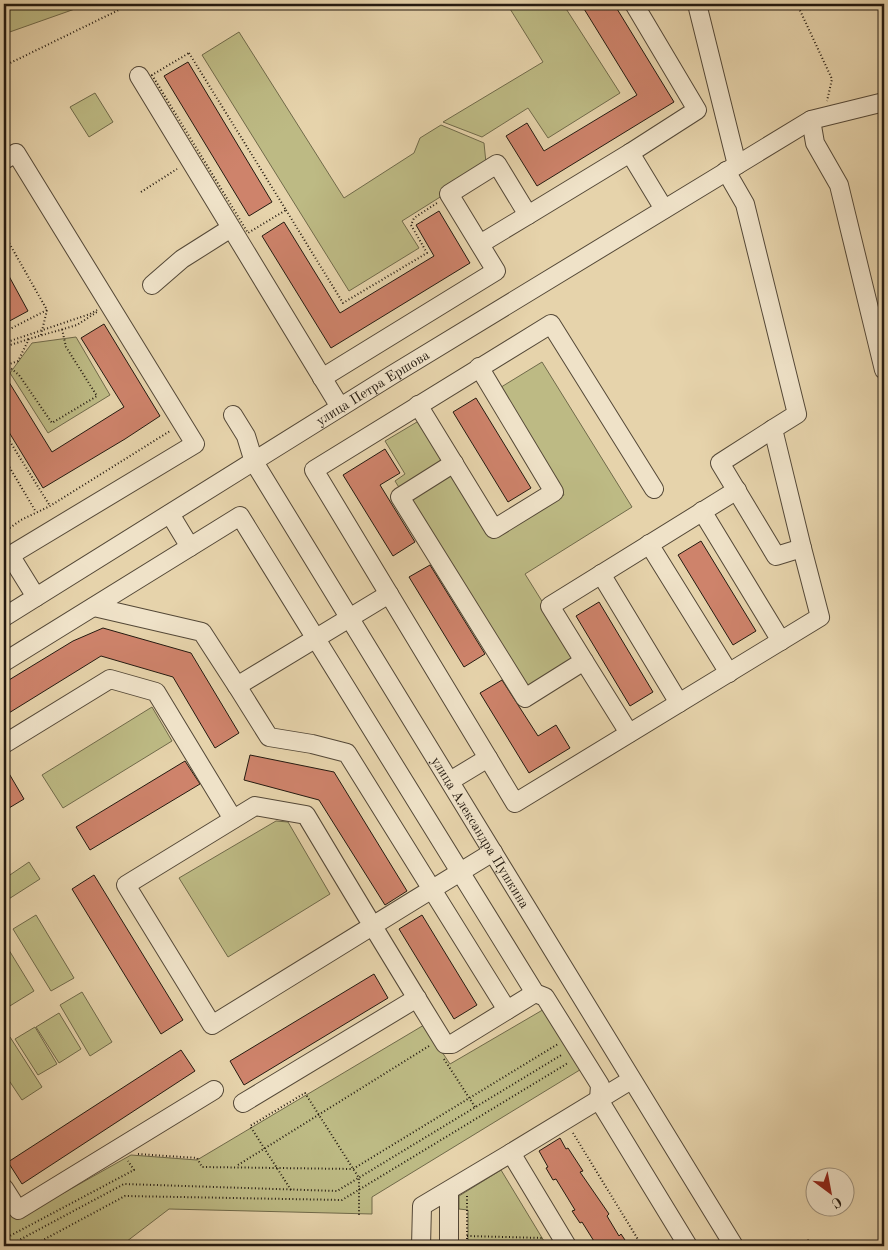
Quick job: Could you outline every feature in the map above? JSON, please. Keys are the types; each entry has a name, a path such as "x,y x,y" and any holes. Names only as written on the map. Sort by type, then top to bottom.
{"street":[{"path":"480,244 697,110 634,4"},
{"path":"697,4 797,414 720,463 776,556 802,548"},
{"path":"139,76 195,158 231,228 340,407"},
{"name":"улица Петра Ершова","path":"4,617 340,407 811,120 884,102"},
{"path":"811,120 815,142 839,185 884,370"},
{"path":"4,160 16,153 195,444 7,557 36,597"},
{"path":"630,153 664,209"},
{"path":"322,378 496,271 449,194 497,164 528,215"},
{"path":"152,285 182,259 231,228"},
{"path":"654,490 550,324 314,470 515,803 820,617 773,429"},
{"path":"418,405 494,529 554,492 479,367"},
{"name":"улица Александра Пушкина","path":"233,415 246,436 254,462 734,1246"},
{"path":"454,463 400,497 525,698 584,661"},
{"path":"629,733 550,606 736,490"},
{"path":"702,512 781,641"},
{"path":"170,514 190,547"},
{"path":"4,662 240,516 535,993 545,997 570,1043 600,1085 599,1100 688,1246"},
{"path":"649,544 729,673"},
{"path":"601,574 679,703"},
{"path":"237,686 389,594"},
{"path":"94,606 202,632 269,737 312,744 348,754 508,1010"},
{"path":"4,744 110,679 156,692 233,819"},
{"path":"450,781 488,758"},
{"path":"493,852 373,926 212,1024 126,885 255,806 306,815 373,926 445,1044 452,1044 535,993"},
{"path":"243,1103 417,998"},
{"path":"421,1246 422,1206 631,1080"},
{"path":"4,1188 18,1210 214,1090"},
{"path":"511,1153 567,1246"},
{"path":"449,1191 449,1246"}],"path":[{"path":"4,66 131,4"},
{"path":"797,4 832,79 826,105 811,120"},
{"path":"286,210 248,233 195,158 152,75 189,52 344,303 427,253 411,225 414,218 437,203"},
{"path":"141,192 195,158"},
{"path":"4,234 47,310 40,336"},
{"path":"4,347 78,325 109,304"},
{"path":"4,343 90,314 109,304"},
{"path":"4,332 47,310"},
{"path":"4,357 7,365 19,375 52,423 97,396 66,347 62,330"},
{"path":"4,366 18,361 29,339"},
{"path":"4,532 171,432 166,424"},
{"path":"4,432 50,506"},
{"path":"4,458 36,513"},
{"path":"237,1166 434,1043"},
{"path":"137,1154 197,1158 202,1166 353,1169 469,1098 570,1043"},
{"path":"8,1246 124,1184 337,1191 475,1108 570,1043"},
{"path":"444,1058 475,1108"},
{"path":"32,1246 125,1196 342,1200 567,1063"},
{"path":"291,1190 250,1126 305,1093 358,1178 359,1215"},
{"path":"569,1126 642,1246"},
{"path":"4,1239 134,1170 125,1156"},
{"path":"467,1189 467,1246"},
{"path":"467,1236 544,1238 547,1242"},
{"path":"799,1246 810,1239"}],"shaded area":[{"path":"4,4 89,4 4,34"},
{"path":"507,4 563,4 620,93 548,138 528,108 482,137 443,122 543,62"},
{"path":"239,32 344,198 414,153 420,138 441,125 484,143 486,163 445,194 402,221 419,248 349,291 202,55"},
{"path":"95,93 113,122 89,137 70,107"},
{"path":"76,337 110,395 48,433 10,373 32,343"},
{"path":"542,362 632,507 525,574 578,659 526,691 395,481 405,474 385,441 422,419 496,537 564,495 498,389"},
{"path":"152,707 172,741 63,808 42,775"},
{"path":"276,821 288,822 330,894 228,957 179,878"},
{"path":"29,862 40,879 4,902 4,879"},
{"path":"36,915 74,978 51,991 13,929"},
{"path":"4,942 34,991 5,1009 4,1008"},
{"path":"82,992 112,1042 90,1056 60,1005"},
{"path":"546,1008 583,1068 372,1197 372,1214 169,1209 122,1245 4,1246 4,1208 9,1205 19,1218 131,1155 197,1160 424,1025 450,1064"},
{"path":"59,1013 81,1049 59,1063 36,1027"},
{"path":"35,1027 57,1064 38,1075 15,1039"},
{"path":"10,1037 42,1087 22,1100 4,1073 4,1041"},
{"path":"501,1170 547,1246 468,1246 468,1210 459,1209 459,1196"}],"building":[{"path":"581,4 614,4 674,102 537,186 506,136 527,123 544,151 637,95"},
{"path":"188,62 272,202 249,216 164,76"},
{"path":"439,211 470,263 331,348 262,236 284,222 340,313 434,256 416,225"},
{"path":"4,267 28,311 4,324"},
{"path":"104,324 160,416 43,488 4,424 4,374 52,452 124,407 81,338"},
{"path":"476,398 531,488 508,502 453,412"},
{"path":"385,449 400,473 380,485 415,542 393,556 343,475"},
{"path":"701,541 756,631 733,645 678,555"},
{"path":"430,565 485,654 464,667 409,577"},
{"path":"599,602 653,692 630,706 576,616"},
{"path":"103,628 191,653 239,733 215,748 173,677 101,656 4,716 4,683 73,641"},
{"path":"502,680 538,736 556,725 570,748 529,773 480,693"},
{"path":"250,755 334,772 407,891 385,905 319,800 244,780"},
{"path":"185,761 200,784 90,850 76,827"},
{"path":"4,765 24,799 4,811"},
{"path":"94,875 183,1020 161,1034 72,889"},
{"path":"422,915 477,1005 454,1019 399,929"},
{"path":"374,974 388,998 244,1085 230,1061"},
{"path":"181,1050 195,1071 22,1184 8,1162"},
{"path":"560,1138 583,1171 580,1172 609,1214 607,1216 619,1236 621,1234 629,1246 597,1246 582,1222 580,1223 572,1211 575,1210 556,1179 553,1180 539,1151"}]}
